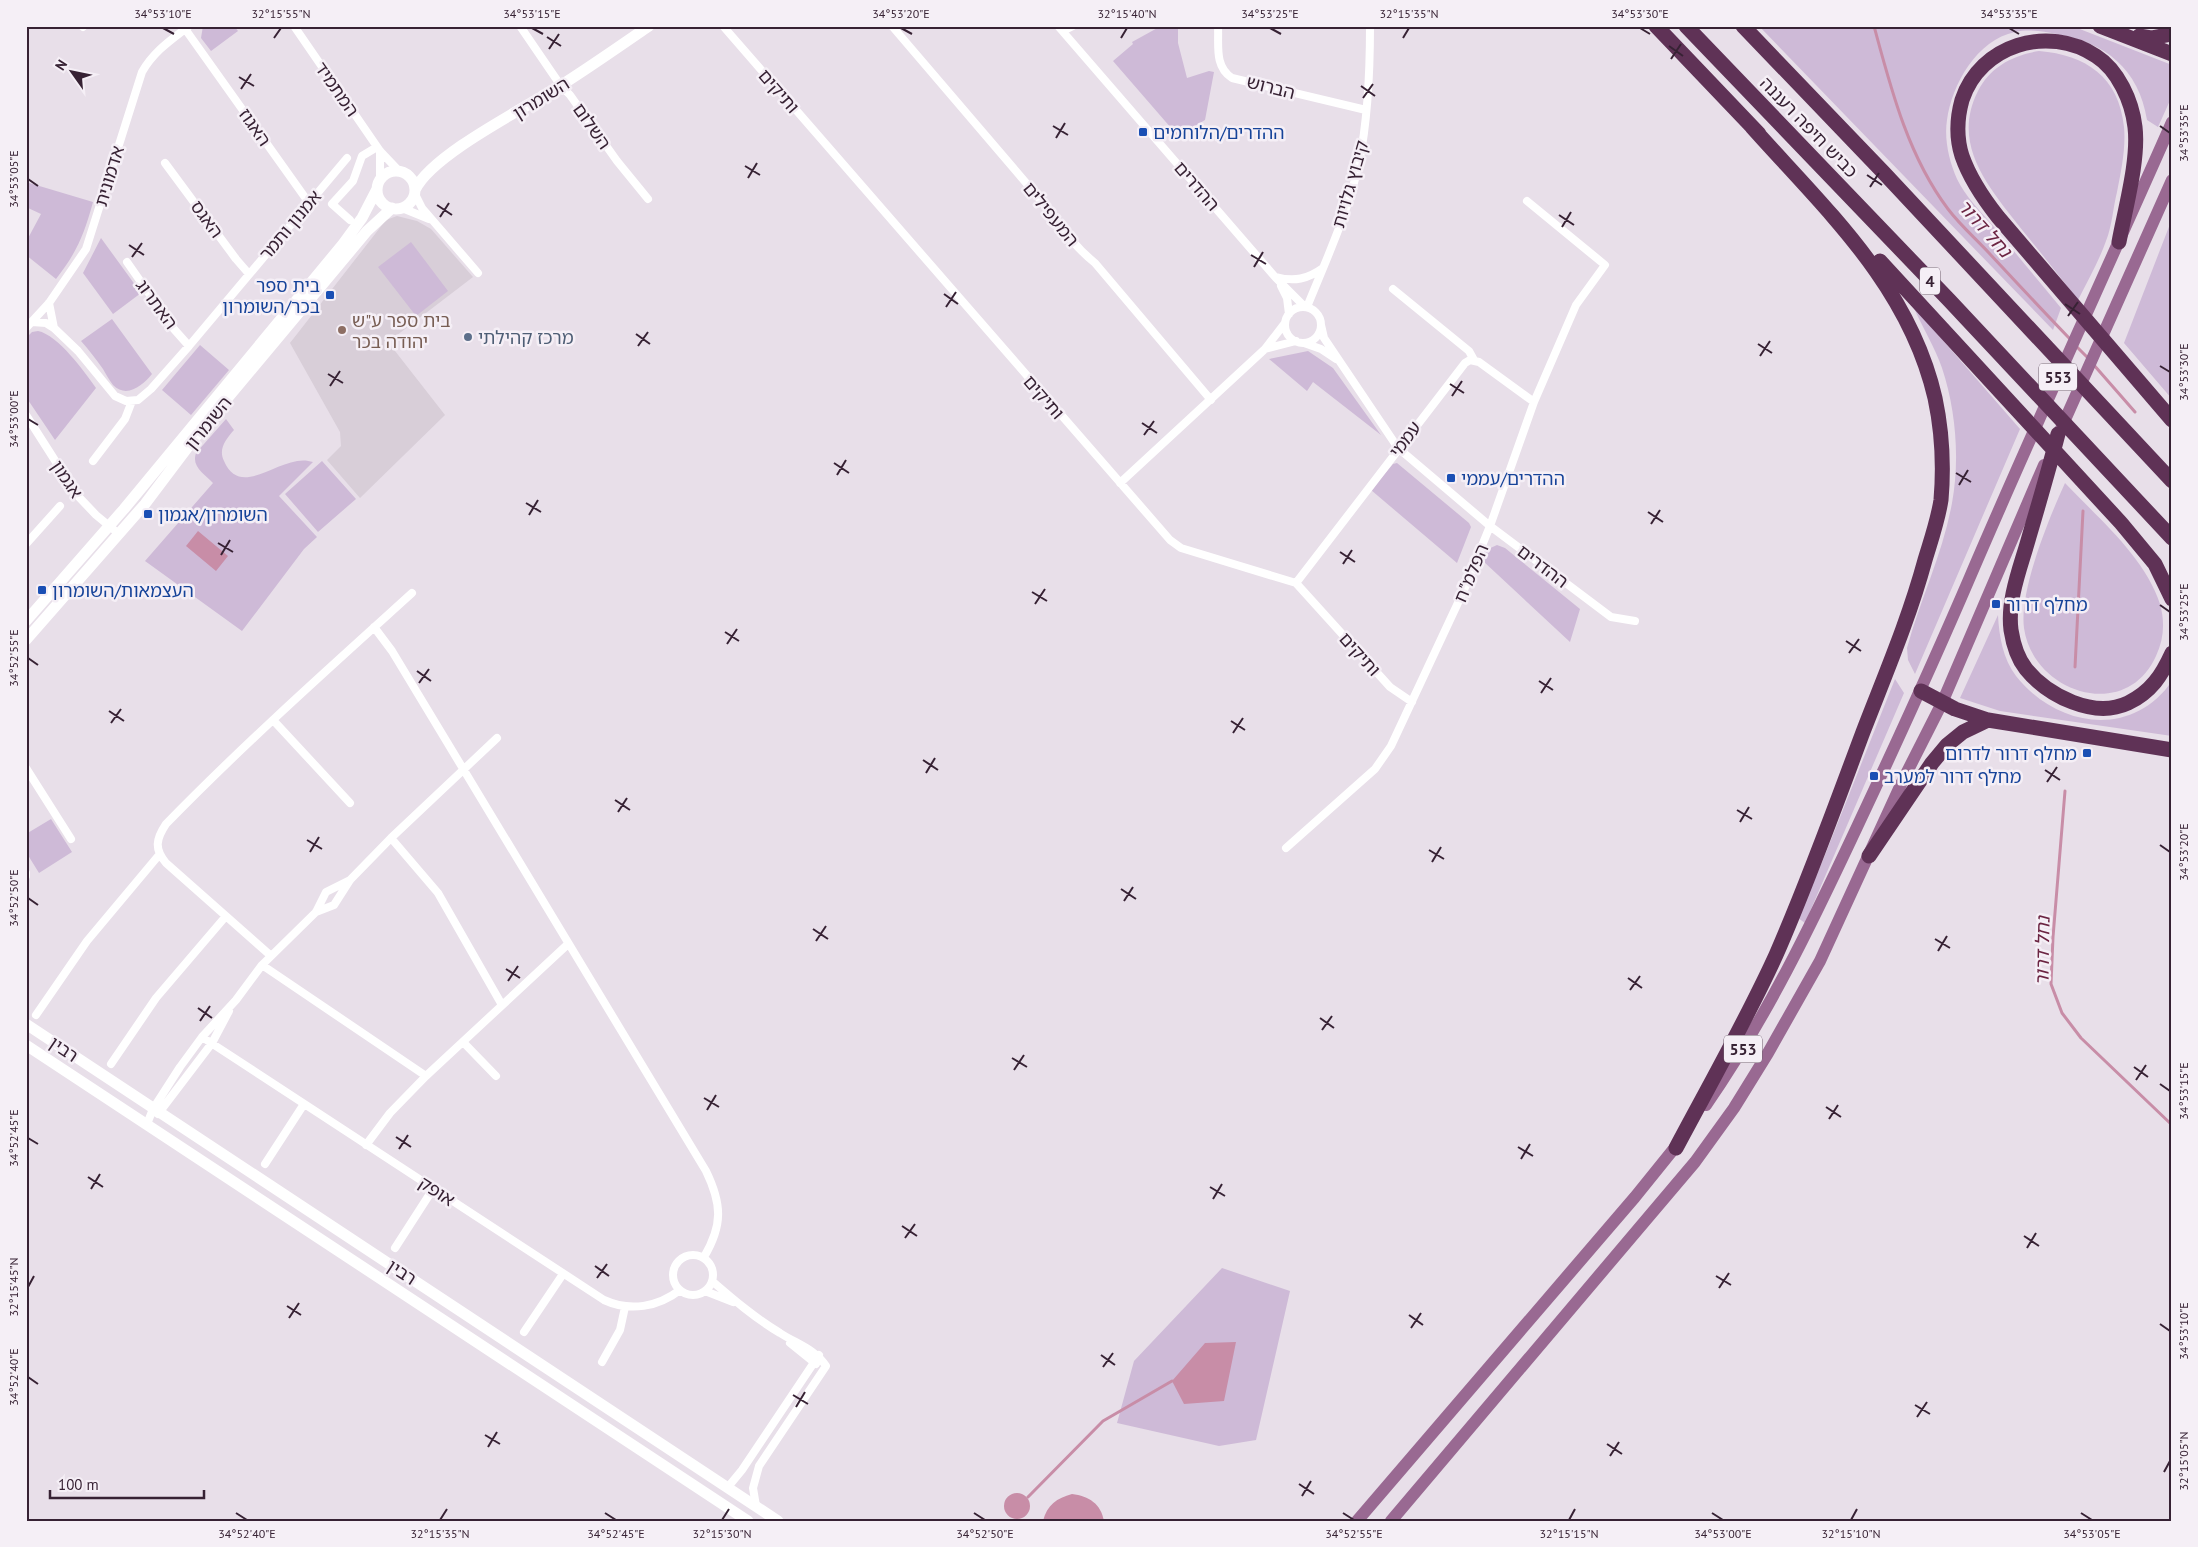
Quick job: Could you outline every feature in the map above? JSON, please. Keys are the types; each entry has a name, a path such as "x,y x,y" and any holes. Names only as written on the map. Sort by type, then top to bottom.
{"highway":[{"path":"1656,26 1936,320 2121,523 2155,564 2172,599"},
{"name":"כביש חיפה רעננה","path":"1686,26 1942,293 2172,538"},
{"name":"כביש חיפה רעננה","path":"1743,26 1904,194 2172,481"},
{"path":"2100,26 2172,54"},
{"path":"2121,34 2151,38 2172,34"},
{"path":"2116,250 2131,172 2135,127 2126,94 2118,78 2096,56 2076,46 2039,40 2005,50 1985,63 1973,77 1964,94 1958,113 1957,133 1961,154 1969,173 1980,194 1998,217 2172,420"},
{"path":"1676,1148 1752,1003 1797,906 1909,613 1932,539 1940,502 1943,468 1941,433 1934,396 1924,361 1907,322 1890,290 1865,254 1752,127"},
{"path":"2058,434 2028,519 2010,615 2011,631 2016,650 2025,668 2040,683 2058,695 2074,702 2095,707 2111,708 2127,704 2146,692 2164,670 2172,652"},
{"path":"1920,691 1942,703 1988,720 2172,750"},
{"path":"1869,856 1932,763 1947,745 1963,732 1988,720"}],"main road":[{"name":"553","path":"1357,1521 1676,1148 1748,1041 1777,991 1820,906 1920,691 2172,122"},
{"name":"553","path":"2058,434 2172,180"},
{"name":"553","path":"1391,1521 1653,1212 1706,1147 1734,1108 1798,1002 1824,952 1903,780 1942,703 2028,519"}],"street":[{"name":"המתמיד","path":"294,26 379,149 403,173"},
{"name":"השלום","path":"520,26 561,86 570,95 617,161 648,199"},
{"name":"השומרון","path":"415,192 422,177 454,151 561,86 649,26"},
{"name":"ותיקים","path":"722,26 1170,540 1181,548 1296,583 1390,688 1412,702"},
{"name":"המעפילים","path":"892,26 1036,194 1058,226 1083,254 1095,263 1210,400"},
{"path":"1061,29 1073,26"},
{"name":"הברוש","path":"1218,26 1220,64 1223,71 1232,78 1366,110"},
{"name":"קיבוץ גלויות","path":"1306,307 1323,268 1353,185 1364,133 1370,26"},
{"name":"האגוז","path":"186,27 309,203"},
{"name":"אדמונית","path":"26,328 49,303 86,249 142,72 157,51 186,27"},
{"name":"ההדרים","path":"1061,29 1275,278 1306,307"},
{"path":"379,149 379,185 383,203 397,208 412,210 435,222"},
{"name":"אמנון ותמר","path":"350,220 332,204 353,180 362,156 379,149"},
{"name":"אמנון ותמר","path":"132,402 138,400 151,390 347,158"},
{"name":"האגס","path":"165,162 249,274"},
{"name":"השומרון","path":"403,173 415,174 431,168"},
{"path":"379,185 387,174 403,173 414,183 415,192 422,208 478,272"},
{"name":"השומרון","path":"26,621 109,526 343,244 366,211 379,185"},
{"path":"397,208 409,204 415,192"},
{"name":"הפלמ\"ח","path":"1286,848 1375,768 1392,746 1464,590 1490,526 1534,402 1576,305 1605,264 1527,201"},
{"name":"השומרון","path":"26,640 145,504 200,431 367,231 397,208"},
{"name":"האתרוג","path":"127,262 173,328 189,346"},
{"path":"1275,278 1288,281 1296,280 1314,274 1323,268"},
{"name":"ההדרים","path":"1275,278 1287,298 1289,314"},
{"path":"1393,289 1469,351 1474,360 1534,402"},
{"path":"49,303 54,328"},
{"path":"1120,484 1265,349 1285,323 1289,314 1296,308 1306,307 1315,312 1321,326 1317,336 1308,342 1265,349"},
{"path":"32,322 46,323 54,328 78,351 111,393 120,400 132,402 126,419 93,461"},
{"path":"1285,323 1288,334 1300,342"},
{"name":"ההדרים","path":"1321,326 1324,338 1398,448 1490,526 1611,617 1636,621"},
{"name":"ההדרים","path":"1300,342 1322,349 1341,364"},
{"name":"עממי","path":"1296,583 1464,363 1474,360"},
{"name":"אגמון","path":"26,416 77,495 119,534"},
{"path":"26,544 60,506"},
{"path":"270,955 159,855 156,845 158,835 166,824 272,720 412,593"},
{"path":"374,627 392,651 713,1186 718,1202 717,1227 713,1242 704,1258"},
{"path":"272,720 350,803"},
{"path":"316,912 334,905 350,880 391,838 497,738"},
{"path":"26,768 71,839"},
{"path":"391,838 438,893 502,1005"},
{"path":"36,1015 87,941 159,855"},
{"path":"147,1124 202,1037 236,1000 270,955 316,912 326,892 350,880"},
{"path":"111,1064 156,998 226,916"},
{"path":"366,1145 390,1114 426,1076 568,944"},
{"path":"262,965 426,1076"},
{"path":"156,1111 212,1044 236,1000"},
{"name":"רבין","path":"26,1024 778,1521"},
{"name":"אופק","path":"202,1037 604,1300 625,1307 647,1305 670,1298 680,1290"},
{"path":"463,1042 496,1076"},
{"name":"רבין","path":"26,1045 748,1521"},
{"path":"265,1164 304,1104"},
{"path":"394,1248 433,1189"},
{"path":"689,1255 704,1258 710,1263 713,1270 712,1281 705,1291 697,1294 690,1294 680,1290 673,1279 676,1264 682,1258 689,1255"},
{"path":"524,1332 563,1274"},
{"path":"712,1281 739,1305 780,1333 819,1355 826,1366"},
{"path":"705,1291 739,1305"},
{"path":"602,1362 620,1330 625,1307"},
{"path":"780,1333 813,1364 826,1366"},
{"path":"728,1487 742,1470 819,1355"},
{"path":"756,1506 752,1488 759,1466 826,1366"}],"shaded area":[{"path":"203,26 234,26 238,31 211,51 201,38"},
{"path":"1161,26 1178,26 1178,43 1187,78 1209,71 1214,72 1205,120 1178,136 1113,61 1133,44 1132,42"},
{"path":"1759,26 2072,26 2172,65 2172,96 2158,127 2147,120 2143,102 2136,86 2128,72 2117,61 2104,51 2090,44 2074,38 2046,32 2015,32 1989,44 1969,66 1954,92 1947,120 1946,135 1957,179 1964,192 2061,308 2053,330"},
{"path":"2039,51 2056,53 2071,58 2097,72 2107,82 2115,95 2121,110 2124,127 2123,160 2110,229 2100,256 2078,300 1999,200 1987,183 1971,149 1969,130 1971,111 1983,83 1996,69 2011,59"},
{"path":"26,182 93,202 79,243 56,279 26,255 26,242 41,214 26,207"},
{"path":"397,216 417,221 431,229 473,277 388,342 445,415 360,498 327,460 341,446 340,432 290,343 386,220"},
{"path":"2172,219 2172,399 2124,343"},
{"path":"101,238 141,293 113,314 83,273"},
{"path":"411,242 448,291 416,316 378,267"},
{"path":"1913,306 2020,429 1915,674 1908,660 1907,648 1948,522 1956,470 1956,452 1951,401 1947,384 1936,352"},
{"path":"112,319 152,374 139,386 129,391 118,389 113,385 81,341"},
{"path":"38,331 54,339 62,346 96,388 55,440 26,397 26,338 32,332"},
{"path":"200,345 229,370 191,415 162,390"},
{"path":"1308,351 1333,368 1381,435 1313,382 1307,391 1269,359"},
{"path":"226,419 234,430 222,448 222,457 232,472 241,477 264,473 301,460 313,462 279,496 317,537 304,549 242,631 145,561 213,483 197,466 195,462 196,453"},
{"path":"322,461 356,499 318,532 285,494"},
{"path":"1397,463 1469,523 1471,527 1457,563 1371,490 1393,464"},
{"path":"2065,483 2106,524 2132,554 2153,587 2163,617 2161,643 2156,656 2142,677 2124,689 2103,694 2082,691 2062,683 2044,669 2031,651 2024,628 2026,595 2031,575 2051,515"},
{"path":"198,531 228,556 216,571 186,546"},
{"path":"1497,545 1505,548 1580,609 1570,642 1483,561 1486,550"},
{"path":"1998,615 2002,647 2016,676 2033,694 2052,707 2073,716 2094,720 2116,719 2137,712 2155,700 2172,681 2172,736 2000,711 1960,698"},
{"path":"1895,679 1904,693 1805,923 1798,918"},
{"path":"51,819 72,852 39,873 26,852 26,834"},
{"path":"1222,1268 1290,1291 1256,1440 1219,1446 1117,1423 1134,1361"},
{"path":"1236,1342 1224,1401 1184,1404 1172,1381 1205,1343"},
{"path":"1017,1493 1026,1497 1030,1506 1026,1515 1017,1519 1008,1515 1004,1506 1008,1497"},
{"path":"1072,1494 1093,1502 1100,1510 1104,1521 1043,1521 1053,1503"}],"waterway":[{"name":"נחל דרור","path":"1874,26 1902,121 1911,144 1934,189 1958,221 2070,339"},
{"name":"נחל דרור","path":"2076,346 2089,359"},
{"name":"נחל דרור","path":"2093,364 2135,412"},
{"name":"נחל דרור","path":"2075,667 2083,511"},
{"name":"נחל דרור","path":"2065,791 2051,984 2062,1013 2081,1038 2172,1125"},
{"path":"1028,1497 1103,1421 1172,1381"}],"place":[{"name":"ההדרים/הלוחמים","path":"1143,132"},
{"name":"בית ספר בכר/השומרון","path":"330,295"},
{"name":"בית ספר ע\"ש יהודה בכר","path":"342,330"},
{"name":"מרכז קהילתי","path":"468,337"},
{"name":"ההדרים/עממי","path":"1451,478"},
{"name":"השומרון/אגמון","path":"148,514"},
{"name":"העצמאות/השומרון","path":"42,590"},
{"name":"מחלף דרור","path":"1996,604"},
{"name":"מחלף דרור לדרום","path":"2087,753"},
{"name":"מחלף דרור למערב","path":"1874,776"}]}
